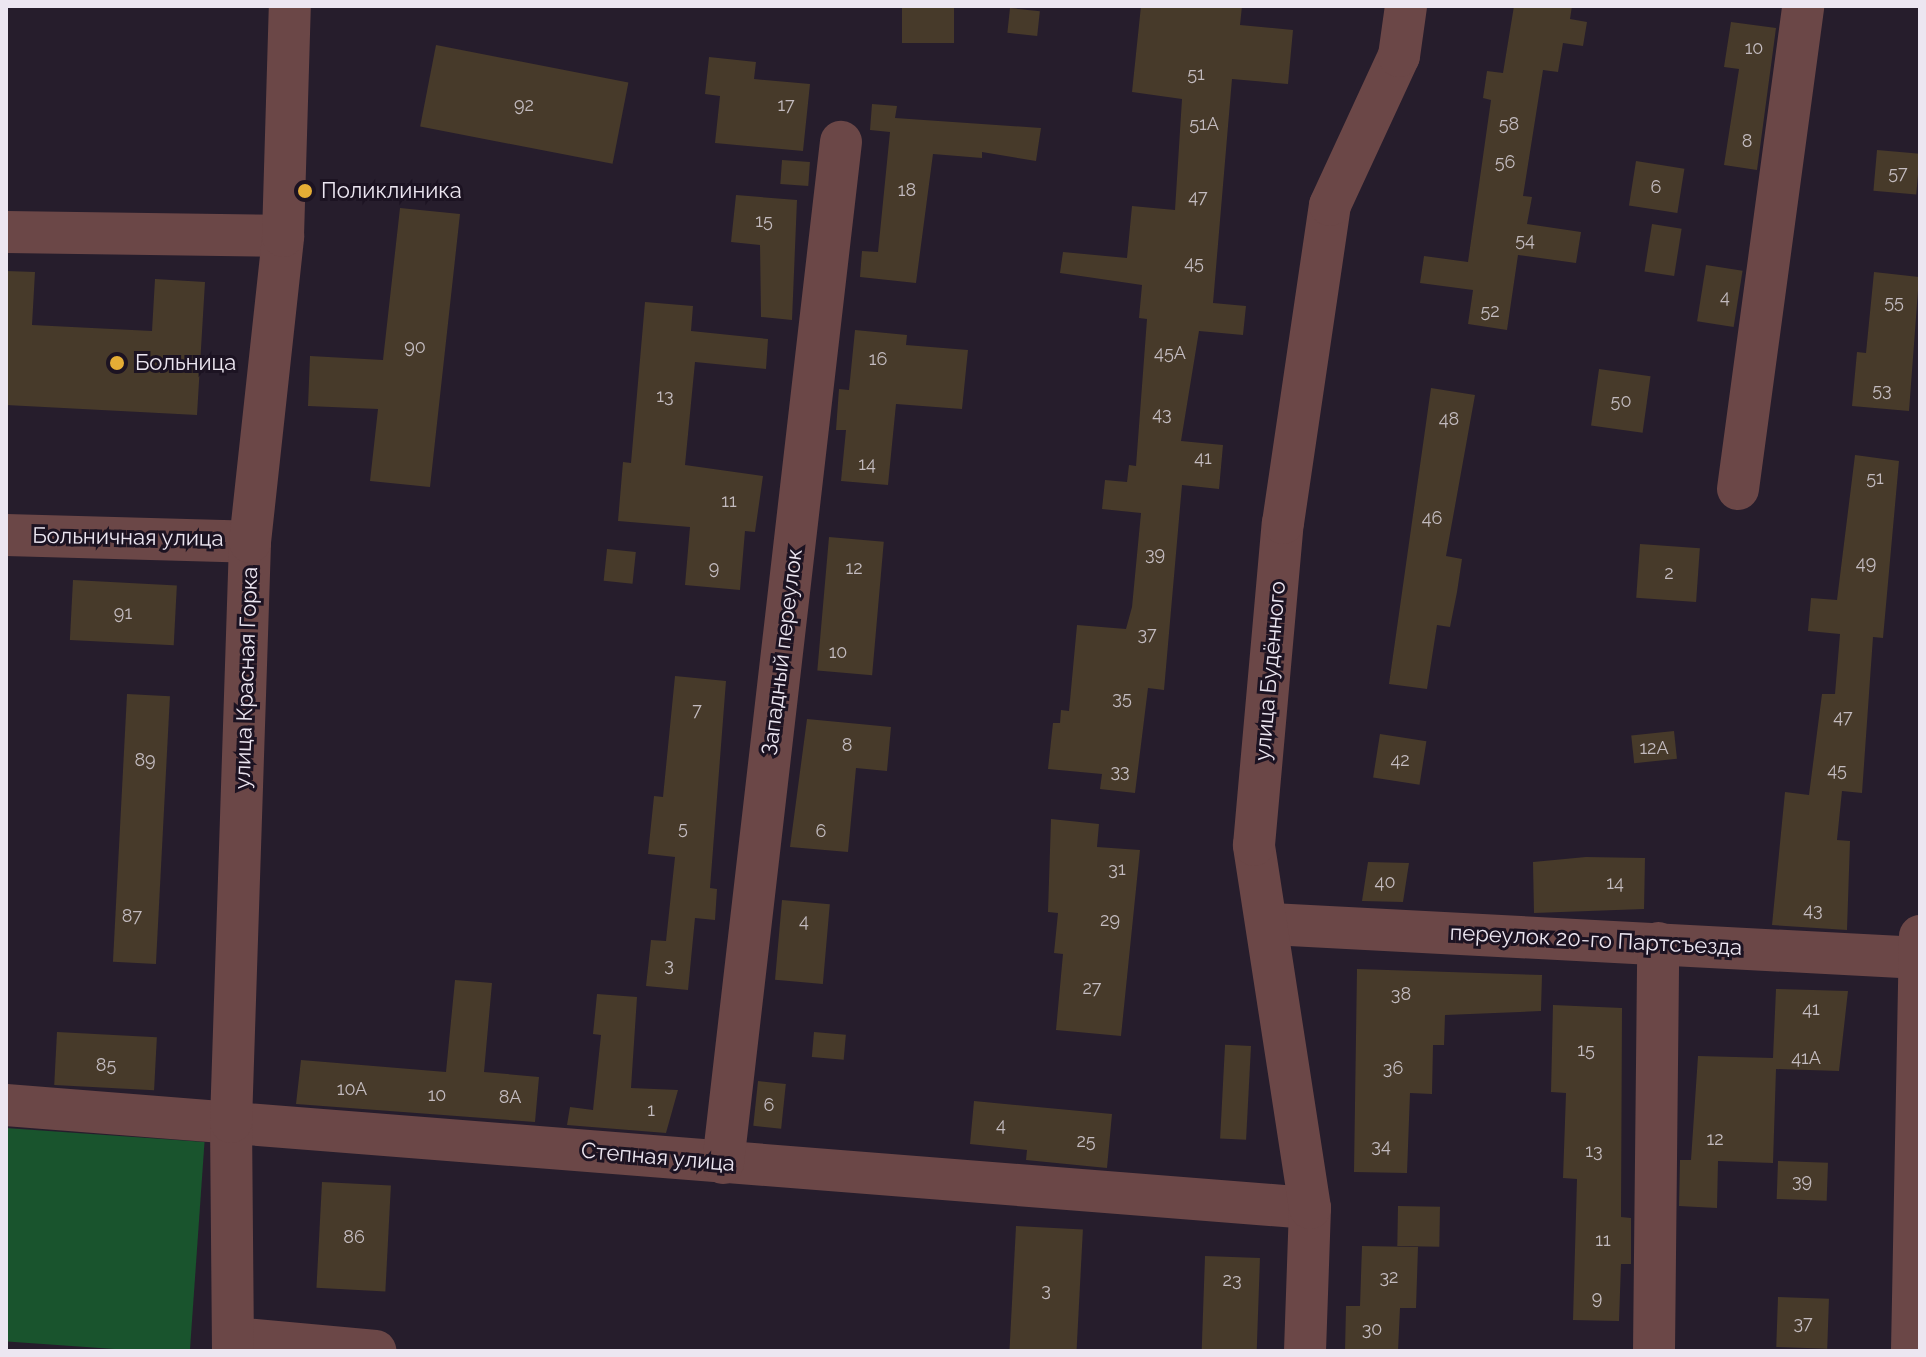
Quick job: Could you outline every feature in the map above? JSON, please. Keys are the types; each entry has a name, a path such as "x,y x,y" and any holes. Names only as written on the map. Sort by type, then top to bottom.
{"street":[{"name":"улица Красная Горка","path":"233,1344 231,1122 250,542 283,236 290,6"},
{"name":"улица Будённого","path":"1305,1351 1310,1208 1271,924 1254,845 1292,463 1330,205 1399,56 1406,6"},
{"path":"1738,489 1803,6"},
{"name":"Западный переулок","path":"723,1163 841,142"},
{"path":"6,232 283,236"},
{"name":"Больничная улица","path":"6,535 250,542"},
{"name":"переулок 20-го Партсъезда","path":"1271,924 1658,943 1919,951"},
{"path":"1654,1351 1658,943"},
{"path":"1912,1351 1919,951"},
{"name":"Степная улица","path":"6,1105 1310,1208"},
{"path":"233,1344 375,1351"}],"green space":[{"path":"6,1128 205,1142 190,1351 142,1351 6,1342"}],"building":[{"path":"902,6 954,6 954,43 902,43"},
{"path":"1141,6 1242,6 1240,25 1293,30 1288,84 1232,79 1213,303 1246,306 1243,335 1199,331 1181,441 1223,445 1219,489 1182,485 1164,690 1148,688 1135,793 1100,789 1102,774 1048,769 1053,723 1060,723 1061,710 1069,711 1077,625 1126,629 1132,607 1141,513 1102,509 1105,480 1127,482 1129,465 1136,466 1147,319 1139,318 1142,285 1060,273 1063,252 1127,258 1132,206 1175,210 1182,99 1132,92"},
{"path":"1514,6 1572,6 1570,19 1587,22 1583,46 1563,43 1558,72 1543,70 1523,196 1532,197 1527,224 1581,232 1576,263 1518,255 1507,330 1468,324 1473,290 1420,283 1424,256 1468,262 1491,100 1483,98 1487,71 1503,73"},
{"path":"1010,8 1040,11 1037,36 1007,33"},
{"path":"1731,22 1776,28 1757,170 1724,165 1739,69 1724,67"},
{"path":"436,45 628,82 613,164 420,126"},
{"path":"709,57 756,62 754,79 810,84 803,151 715,143 720,96 705,94"},
{"path":"872,104 897,106 895,118 1041,128 1036,161 982,152 982,158 933,154 916,283 860,277 862,251 878,252 890,132 870,130"},
{"path":"1877,150 1920,154 1916,195 1873,191"},
{"path":"782,160 810,162 808,186 780,184"},
{"path":"1636,161 1684,169 1677,213 1629,205"},
{"path":"736,195 797,200 792,320 761,317 760,245 731,242"},
{"path":"400,208 460,214 430,487 370,481 378,409 308,406 310,356 383,360"},
{"path":"1652,224 1682,229 1674,276 1644,271"},
{"path":"1706,265 1743,271 1734,327 1697,321"},
{"path":"6,271 35,272 32,325 152,331 155,279 205,282 197,415 6,405"},
{"path":"1874,272 1919,277 1909,411 1852,406 1857,352 1866,353"},
{"path":"645,302 693,306 691,331 768,339 766,369 695,362 685,465 763,476 755,532 745,531 740,590 685,585 690,527 618,521 623,462 631,463"},
{"path":"855,330 907,335 906,345 968,350 962,409 896,404 888,485 841,481 846,430 836,430 839,389 849,390"},
{"path":"1599,369 1650,376 1643,433 1591,425"},
{"path":"1431,388 1475,395 1446,556 1462,559 1457,592 1450,627 1437,625 1427,689 1389,684"},
{"path":"1855,455 1899,461 1883,638 1873,637 1862,793 1842,791 1837,840 1850,841 1847,930 1772,925 1785,792 1809,795 1822,694 1835,694 1840,634 1808,631 1811,598 1837,600"},
{"path":"829,537 884,542 872,675 817,670"},
{"path":"1640,544 1700,548 1696,602 1636,598"},
{"path":"607,549 636,552 632,584 604,581"},
{"path":"73,580 177,585 174,645 70,640"},
{"path":"675,676 726,681 710,888 717,889 715,920 695,918 688,990 646,986 651,940 666,941 675,857 648,854 654,796 663,797"},
{"path":"127,694 170,696 156,964 113,962"},
{"path":"807,719 891,727 887,771 856,768 848,852 790,847"},
{"path":"1674,731 1677,759 1634,763 1631,735"},
{"path":"1380,734 1426,741 1420,785 1373,777"},
{"path":"1051,819 1099,824 1097,847 1140,850 1121,1036 1056,1030 1063,954 1054,953 1058,913 1048,912"},
{"path":"1586,857 1645,858 1644,909 1534,913 1533,862"},
{"path":"1368,862 1409,863 1403,902 1362,901"},
{"path":"782,900 830,904 823,984 775,980"},
{"path":"1357,969 1542,975 1541,1011 1445,1015 1444,1045 1433,1045 1432,1094 1410,1093 1407,1173 1354,1172"},
{"path":"455,980 492,983 484,1072 539,1077 535,1122 296,1104 301,1060 446,1072"},
{"path":"1776,989 1848,991 1839,1071 1776,1069 1773,1163 1718,1161 1717,1208 1679,1206 1680,1160 1691,1160 1698,1056 1773,1058"},
{"path":"597,994 637,997 631,1088 678,1090 666,1133 567,1125 570,1107 593,1110 601,1035 593,1034"},
{"path":"1553,1005 1622,1008 1621,1217 1631,1218 1631,1264 1621,1264 1619,1321 1573,1320 1577,1179 1563,1178 1566,1093 1551,1092"},
{"path":"57,1032 157,1037 154,1090 54,1085"},
{"path":"814,1032 846,1035 844,1060 812,1057"},
{"path":"1225,1045 1251,1046 1246,1140 1220,1139"},
{"path":"758,1081 786,1084 781,1129 753,1126"},
{"path":"974,1101 1112,1114 1107,1168 1026,1160 1027,1150 970,1144"},
{"path":"1778,1161 1828,1163 1827,1201 1777,1199"},
{"path":"322,1182 391,1186 385,1291 316,1288"},
{"path":"1398,1206 1440,1207 1439,1247 1397,1246"},
{"path":"1016,1226 1083,1230 1077,1351 1009,1351"},
{"path":"1362,1246 1418,1247 1416,1308 1400,1308 1398,1351 1345,1351 1346,1306 1360,1306"},
{"path":"1205,1256 1260,1258 1257,1351 1202,1351"},
{"path":"1778,1297 1829,1299 1827,1349 1776,1347"}],"place":[{"name":"Поликлиника","path":"305,191"},
{"name":"Больница","path":"117,363"}]}
